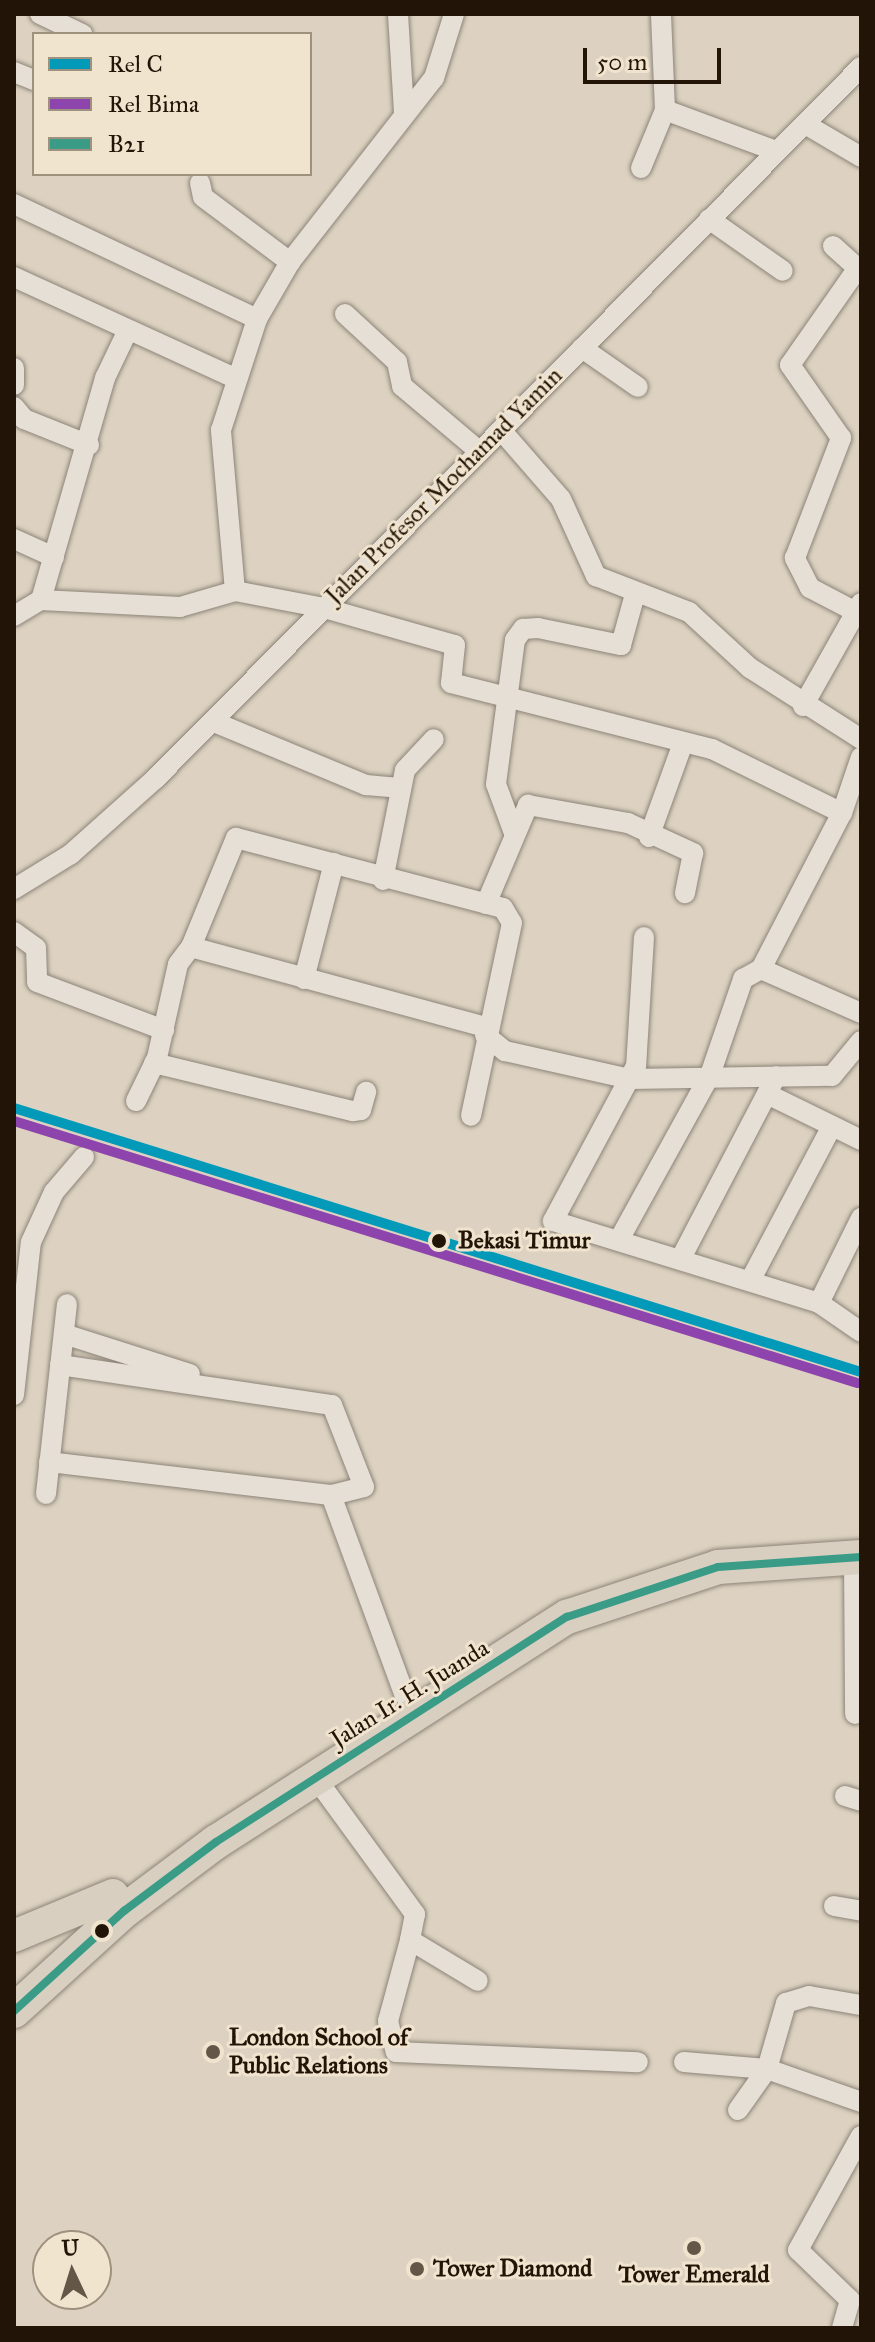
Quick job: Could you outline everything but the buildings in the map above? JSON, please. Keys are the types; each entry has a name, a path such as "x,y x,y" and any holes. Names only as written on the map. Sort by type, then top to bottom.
{"highway":[{"name":"Jalan Ir. H. Juanda","path":"14,1978 405,1696 564,1609 668,1558 859,1551"},
{"name":"Jalan Ir. H. Juanda","path":"119,1903 315,1777 564,1609"},
{"path":"14,2011 119,1903"}],"main road":[{"path":"14,1936 119,1903"}],"street":[{"path":"40,14 78,32"},
{"path":"398,14 404,113"},
{"path":"235,591 221,453 235,378 257,319 290,262 434,78 454,14"},
{"path":"641,168 665,110 661,14"},
{"name":"Jalan Profesor Mochamad Yamin","path":"14,889 82,845 214,722 861,67"},
{"path":"665,110 776,151"},
{"path":"805,124 861,157"},
{"path":"200,183 203,197 290,262"},
{"path":"14,204 257,319"},
{"path":"709,219 783,271"},
{"path":"803,706 856,620 810,588 795,558 841,438 790,365 859,270 833,246"},
{"path":"14,277 127,332 235,378"},
{"path":"345,314 397,362 402,386 479,451"},
{"path":"41,600 89,445 105,378 127,332"},
{"path":"582,348 638,387"},
{"path":"14,368 14,385"},
{"path":"14,407 24,419 89,445"},
{"path":"501,430 561,499 596,576 635,594 689,612 803,706 861,739"},
{"path":"14,539 54,557"},
{"path":"14,616 41,600 180,607 235,591 324,608 455,645 451,683 509,695 741,760 842,813"},
{"path":"514,833 496,784 509,695 510,661 523,629 621,645 635,594"},
{"path":"214,722 355,782 399,788"},
{"path":"383,880 399,788 409,762 434,739"},
{"path":"649,837 683,743"},
{"path":"620,1238 710,1075 743,979 761,969 842,813 861,757"},
{"path":"486,904 523,808 545,805 628,823 649,837 693,853 685,893"},
{"path":"136,1101 154,1063 178,964 191,947 236,838 334,863 383,880 486,904 512,914 471,1116"},
{"path":"304,979 334,863"},
{"path":"14,932 36,948 37,982 164,1030"},
{"path":"644,937 630,1079 553,1221 620,1238 819,1303 861,1332"},
{"path":"191,947 486,1031 505,1051 630,1079 710,1075 772,1085 832,1076 853,1068 861,1041"},
{"path":"761,969 861,1013"},
{"path":"154,1063 353,1111 361,1110 366,1092"},
{"path":"772,1085 832,1126 861,1140"},
{"path":"681,1258 772,1085"},
{"path":"751,1279 832,1126"},
{"path":"14,1395 21,1260 45,1208 84,1157"},
{"path":"819,1303 861,1218"},
{"path":"46,1494 67,1304"},
{"path":"64,1334 248,1392"},
{"path":"49,1462 331,1495 364,1487 332,1405 60,1365"},
{"path":"331,1495 405,1696"},
{"path":"855,1714 859,1551"},
{"path":"315,1777 415,1914 388,2021 396,2052 638,2062"},
{"path":"834,1906 861,1911"},
{"path":"410,1940 478,1981"},
{"path":"738,2110 767,2069 786,2003 809,1996 861,2005"},
{"path":"684,2062 767,2069 861,2102"},
{"path":"842,2328 850,2300 798,2250 855,2169 861,2136"}],"rail line":[{"name":"C","path":"14,1108 861,1372"},
{"name":"Bima","path":"14,1121 857,1383"}],"transit line":[{"name":"B21","path":"14,2011 124,1911 216,1842 567,1617 718,1567 861,1557"}],"place":[{"name":"Bekasi Timur","path":"439,1241"},
{"name":"London School of Public Relations","path":"213,2052"},
{"name":"Tower Emerald","path":"694,2248"},
{"name":"Tower Diamond","path":"417,2269"}]}
